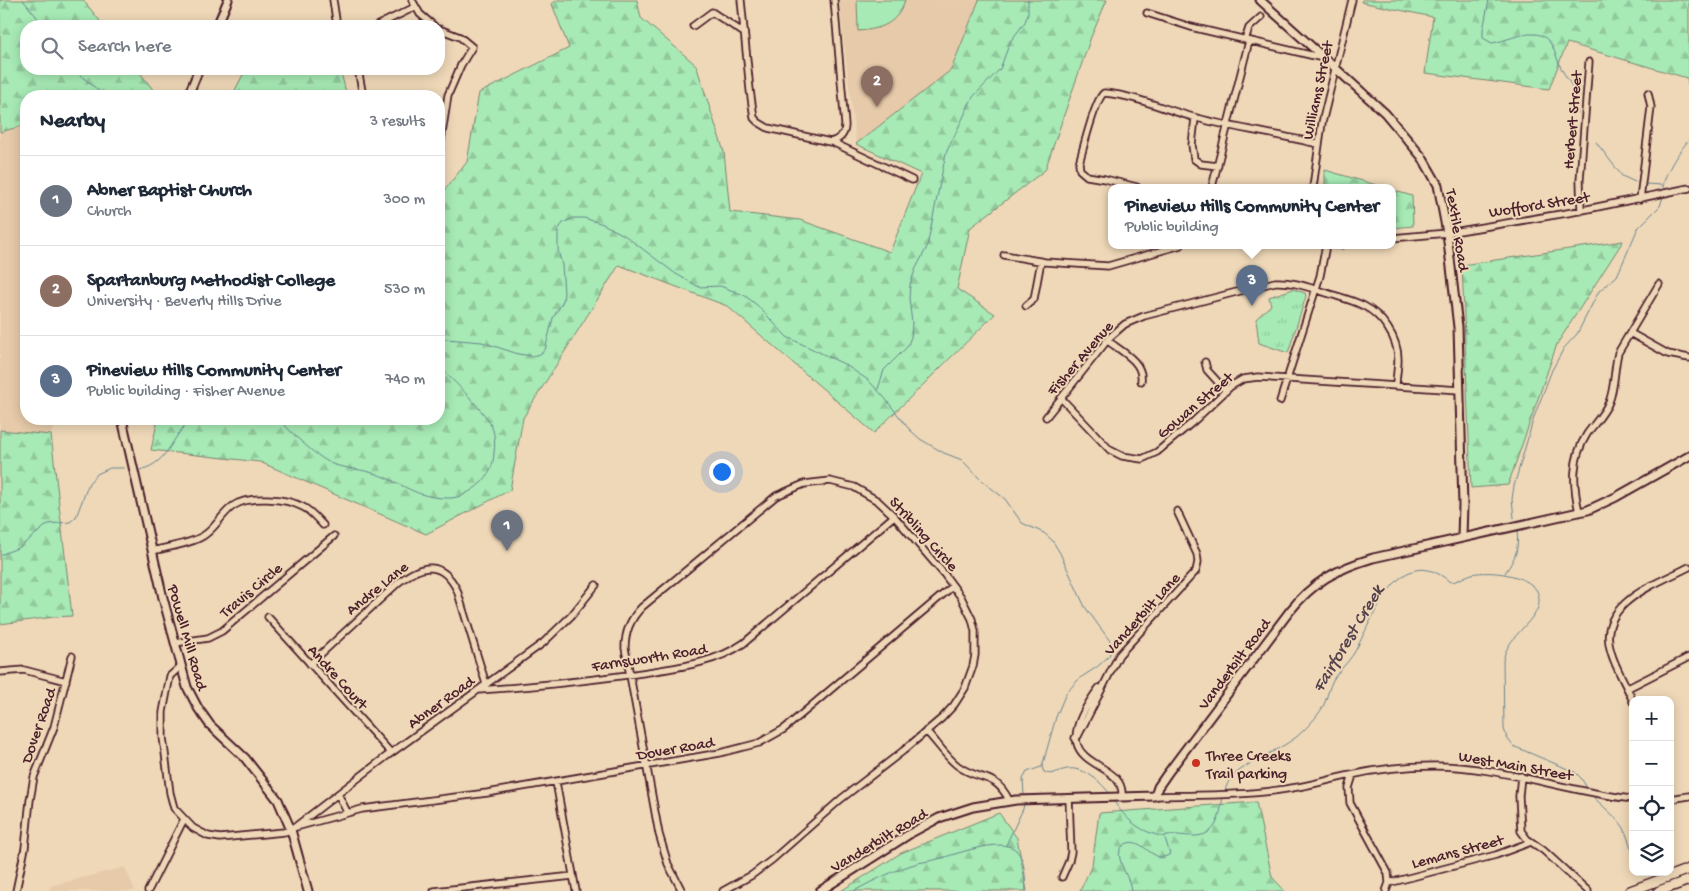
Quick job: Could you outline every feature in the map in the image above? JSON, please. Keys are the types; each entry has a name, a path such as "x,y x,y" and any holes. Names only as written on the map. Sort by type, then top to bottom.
{"main road":[{"path":"1630,891 1689,869"},
{"path":"1659,891 1689,880"}],"street":[{"path":"220,20 228,0"},
{"path":"333,0 336,20"},
{"path":"412,0 420,14 427,20"},
{"path":"741,0 752,113 758,122 768,128 832,142 912,180"},
{"path":"832,142 842,136 846,125 834,0"},
{"name":"Textile Road","path":"1260,0 1385,113 1422,157 1438,185 1458,327 1462,537"},
{"name":"Williams Street","path":"1313,184 1318,144 1352,0"},
{"path":"388,20 415,7"},
{"path":"694,26 712,12 744,33"},
{"path":"1147,13 1191,27 1325,58"},
{"path":"1213,184 1250,28 1261,17"},
{"path":"445,31 460,37 472,47 461,65 448,95 445,114"},
{"name":"Herbert Street","path":"1581,211 1580,175 1589,62"},
{"path":"190,90 197,75"},
{"path":"359,75 362,90"},
{"path":"1125,184 1087,176 1080,170 1079,163 1101,96 1104,93 1132,97 1195,118 1318,144"},
{"path":"1640,199 1651,107 1648,93"},
{"path":"1195,118 1192,145 1194,159 1202,164 1218,166"},
{"name":"Wofford Street","path":"1396,238 1446,233 1581,211 1689,188"},
{"path":"1004,255 1041,261 1108,266 1167,249"},
{"path":"1280,401 1316,290 1324,263 1326,249"},
{"path":"1026,306 1034,299 1041,261"},
{"name":"Fisher Avenue","path":"1046,417 1117,330 1134,320 1275,282 1293,282 1360,304 1380,318 1394,341 1397,350 1396,386"},
{"path":"1579,512 1574,479 1577,455 1583,440 1608,404 1618,353 1659,284"},
{"path":"1630,333 1668,354 1689,358"},
{"path":"1108,341 1139,367 1142,375 1141,382"},
{"path":"1205,362 1207,370 1226,391"},
{"name":"Gowan Street","path":"1061,398 1110,450 1122,456 1142,459 1158,452 1237,382 1250,378 1460,390"},
{"name":"Powell Mill Road","path":"123,425 175,644 192,698 204,718 245,758 272,791 293,828 308,891"},
{"name":"Vanderbilt Road","path":"820,891 899,840 931,822 973,807 1009,800 1155,796 1158,787 1186,748 1288,612 1312,587 1331,574 1352,564 1462,537 1579,512 1607,502 1689,456"},
{"name":"Stribling Circle","path":"682,891 663,849 646,766 625,641 628,626 636,613 781,493 804,484 822,481 854,487 870,496 894,516 953,586 968,608 976,643 973,666 965,688 954,705 926,731 841,799 773,859 752,875 723,891"},
{"path":"152,551 201,538 232,507 247,500 292,503 304,507 323,525"},
{"name":"Vanderbilt Lane","path":"1122,797 1122,789 1119,783 1110,774 1082,754 1078,749 1075,738 1114,662 1192,577 1197,568 1197,554 1177,511"},
{"name":"Farnsworth Road","path":"478,690 525,687 630,674 714,659 735,650 894,516"},
{"name":"Travis Circle","path":"175,644 208,638 222,631 334,536"},
{"path":"1631,696 1611,654 1609,644 1610,628 1616,612 1626,600 1689,567"},
{"name":"Andre Lane","path":"310,664 406,577 419,569 433,568 450,578 457,590 486,684"},
{"name":"Abner Road","path":"293,828 391,753 543,643 571,616 596,585"},
{"name":"Dover Road","path":"184,820 193,828 208,836 220,838 273,834 347,812 396,803 487,793 556,782 742,748 759,743 779,733 953,586"},
{"name":"Andre Court","path":"268,617 391,753"},
{"name":"Dover Road","path":"16,891 25,848 34,777 54,727 72,656"},
{"path":"1628,688 1689,657"},
{"path":"148,891 184,820 174,808 170,793 163,738 163,712 170,676 181,666"},
{"path":"0,672 24,670 66,681"},
{"path":"926,731 953,762 968,772 992,780 1002,789 1009,800"},
{"name":"West Main Street","path":"1155,796 1266,792 1390,768 1433,766 1462,767 1521,776 1593,793 1629,798"},
{"path":"1353,775 1348,788 1350,803 1387,870 1389,883 1386,891"},
{"path":"1521,776 1519,827 1523,835 1543,850 1588,891"},
{"path":"556,782 576,891"},
{"path":"338,794 347,812"},
{"path":"1674,798 1689,796"},
{"path":"1062,877 1071,852 1069,798"},
{"name":"Lemans Street","path":"1389,883 1496,855 1531,842"},
{"path":"434,891 573,876"}],"shaded area":[{"path":"839,0 979,0 951,70 856,144"},
{"path":"20,127 20,425 55,425 51,435 0,430 0,132"},
{"path":"125,867 135,891 48,891 51,886"}],"green space":[{"path":"0,0 83,0 99,20 20,20 20,75 142,75 153,90 20,90 20,127 0,132"},
{"path":"557,0 637,0 641,18 696,65 724,152 730,212 800,220 890,252 921,174 856,144 951,70 979,0 1107,0 1091,37 1045,170 970,228 957,289 995,314 874,433 727,306 619,265 523,418 510,490 426,534 260,462 151,450 157,425 445,425 445,189 467,162 479,93 569,48 552,4"},
{"path":"857,0 905,0 898,15 888,24 874,29 858,31"},
{"path":"1362,0 1689,0 1689,90 1687,78 1567,43 1549,89 1425,73 1433,17 1361,2"},
{"path":"243,75 342,75 345,90 235,90"},
{"path":"1325,170 1373,184 1325,184"},
{"path":"1396,191 1412,196 1413,226 1396,228"},
{"path":"1623,241 1557,344 1508,485 1471,488 1462,265"},
{"path":"1293,289 1305,293 1306,296 1288,353 1259,343 1256,319 1271,305 1269,297"},
{"path":"0,430 51,435 72,616 0,624"},
{"path":"1256,802 1272,877 1285,891 1080,891 1092,865 1099,813"},
{"path":"999,813 1017,838 1027,891 841,891 901,853"}],"waterway":[{"name":"Fairforest Creek","path":"23,0 39,20"},
{"path":"878,389 884,370 907,347 911,337 910,285 915,270 927,247 946,153 973,97 1000,69 1010,42 1025,22 1028,14 1028,0"},
{"path":"1489,0 1483,38 1492,43 1528,34 1540,35 1545,38 1553,47 1562,70 1570,82 1578,113"},
{"name":"Fairforest Creek","path":"80,75 98,90"},
{"path":"1663,190 1663,184 1668,171 1689,140"},
{"path":"1596,142 1622,176 1635,182"},
{"path":"1645,184 1662,185"},
{"path":"1514,518 1512,499 1514,486 1534,417 1552,370 1564,348 1577,334 1599,291 1617,276 1638,228 1660,206 1663,197"},
{"name":"Fairforest Creek","path":"445,339 482,342 518,354 532,356 540,354 545,350 553,318 563,301 564,293 562,265 558,250 558,230 563,223 573,218 584,218 603,224 624,235 676,274 699,287 720,286 744,295 757,305 787,337 844,364 868,380 909,429 920,439 944,453 962,460 981,480 1005,499 1022,523 1044,533 1052,540 1085,607 1110,641 1111,650 1109,656 1097,667 1080,678 1066,693 1056,717 1042,767 1044,772 1050,774 1063,770 1077,769 1096,779 1110,794"},
{"name":"Fairforest Creek","path":"285,425 321,458 335,465 376,474 426,496 447,498 461,496 477,486 489,473 494,458 494,435 490,423 484,415 445,372"},
{"path":"140,470 158,461 186,425"},
{"path":"0,555 20,547 48,524 70,522 76,517 89,483 97,474 110,468 124,468"},
{"path":"1505,573 1516,553 1518,543 1517,530"},
{"name":"Fairforest Creek","path":"1225,791 1228,782 1235,774 1294,739 1315,718 1323,706 1330,685 1354,653 1379,604 1402,576 1416,570 1432,571 1450,582 1472,574 1497,573 1517,577 1532,585 1537,591 1539,601 1537,610 1511,642 1503,660 1504,729 1507,738 1513,746 1575,772 1587,788"},
{"path":"1024,795 1023,779 1027,772 1041,767"},
{"name":"Fairforest Creek","path":"1590,794 1618,820 1624,828 1629,842"},
{"name":"Fairforest Creek","path":"1113,800 1129,820 1141,829 1165,837 1166,835 1194,836 1202,835 1213,828 1219,817 1223,796"},
{"path":"1006,845 1024,804"},
{"path":"1131,891 1120,859 1120,850 1127,843 1134,843 1139,844 1159,857 1164,857 1170,854 1165,838"},
{"path":"854,891 910,865 976,848 999,845 1009,846 1016,850 1022,859 1026,891"}],"place":[{"name":"Spartanburg Methodist College","path":"877,107"},
{"name":"Pineview Hills Community Center","path":"1252,306"},
{"name":"Abner Baptist Church","path":"507,551"},
{"name":"Three Creeks Trail parking","path":"1196,763"}]}
